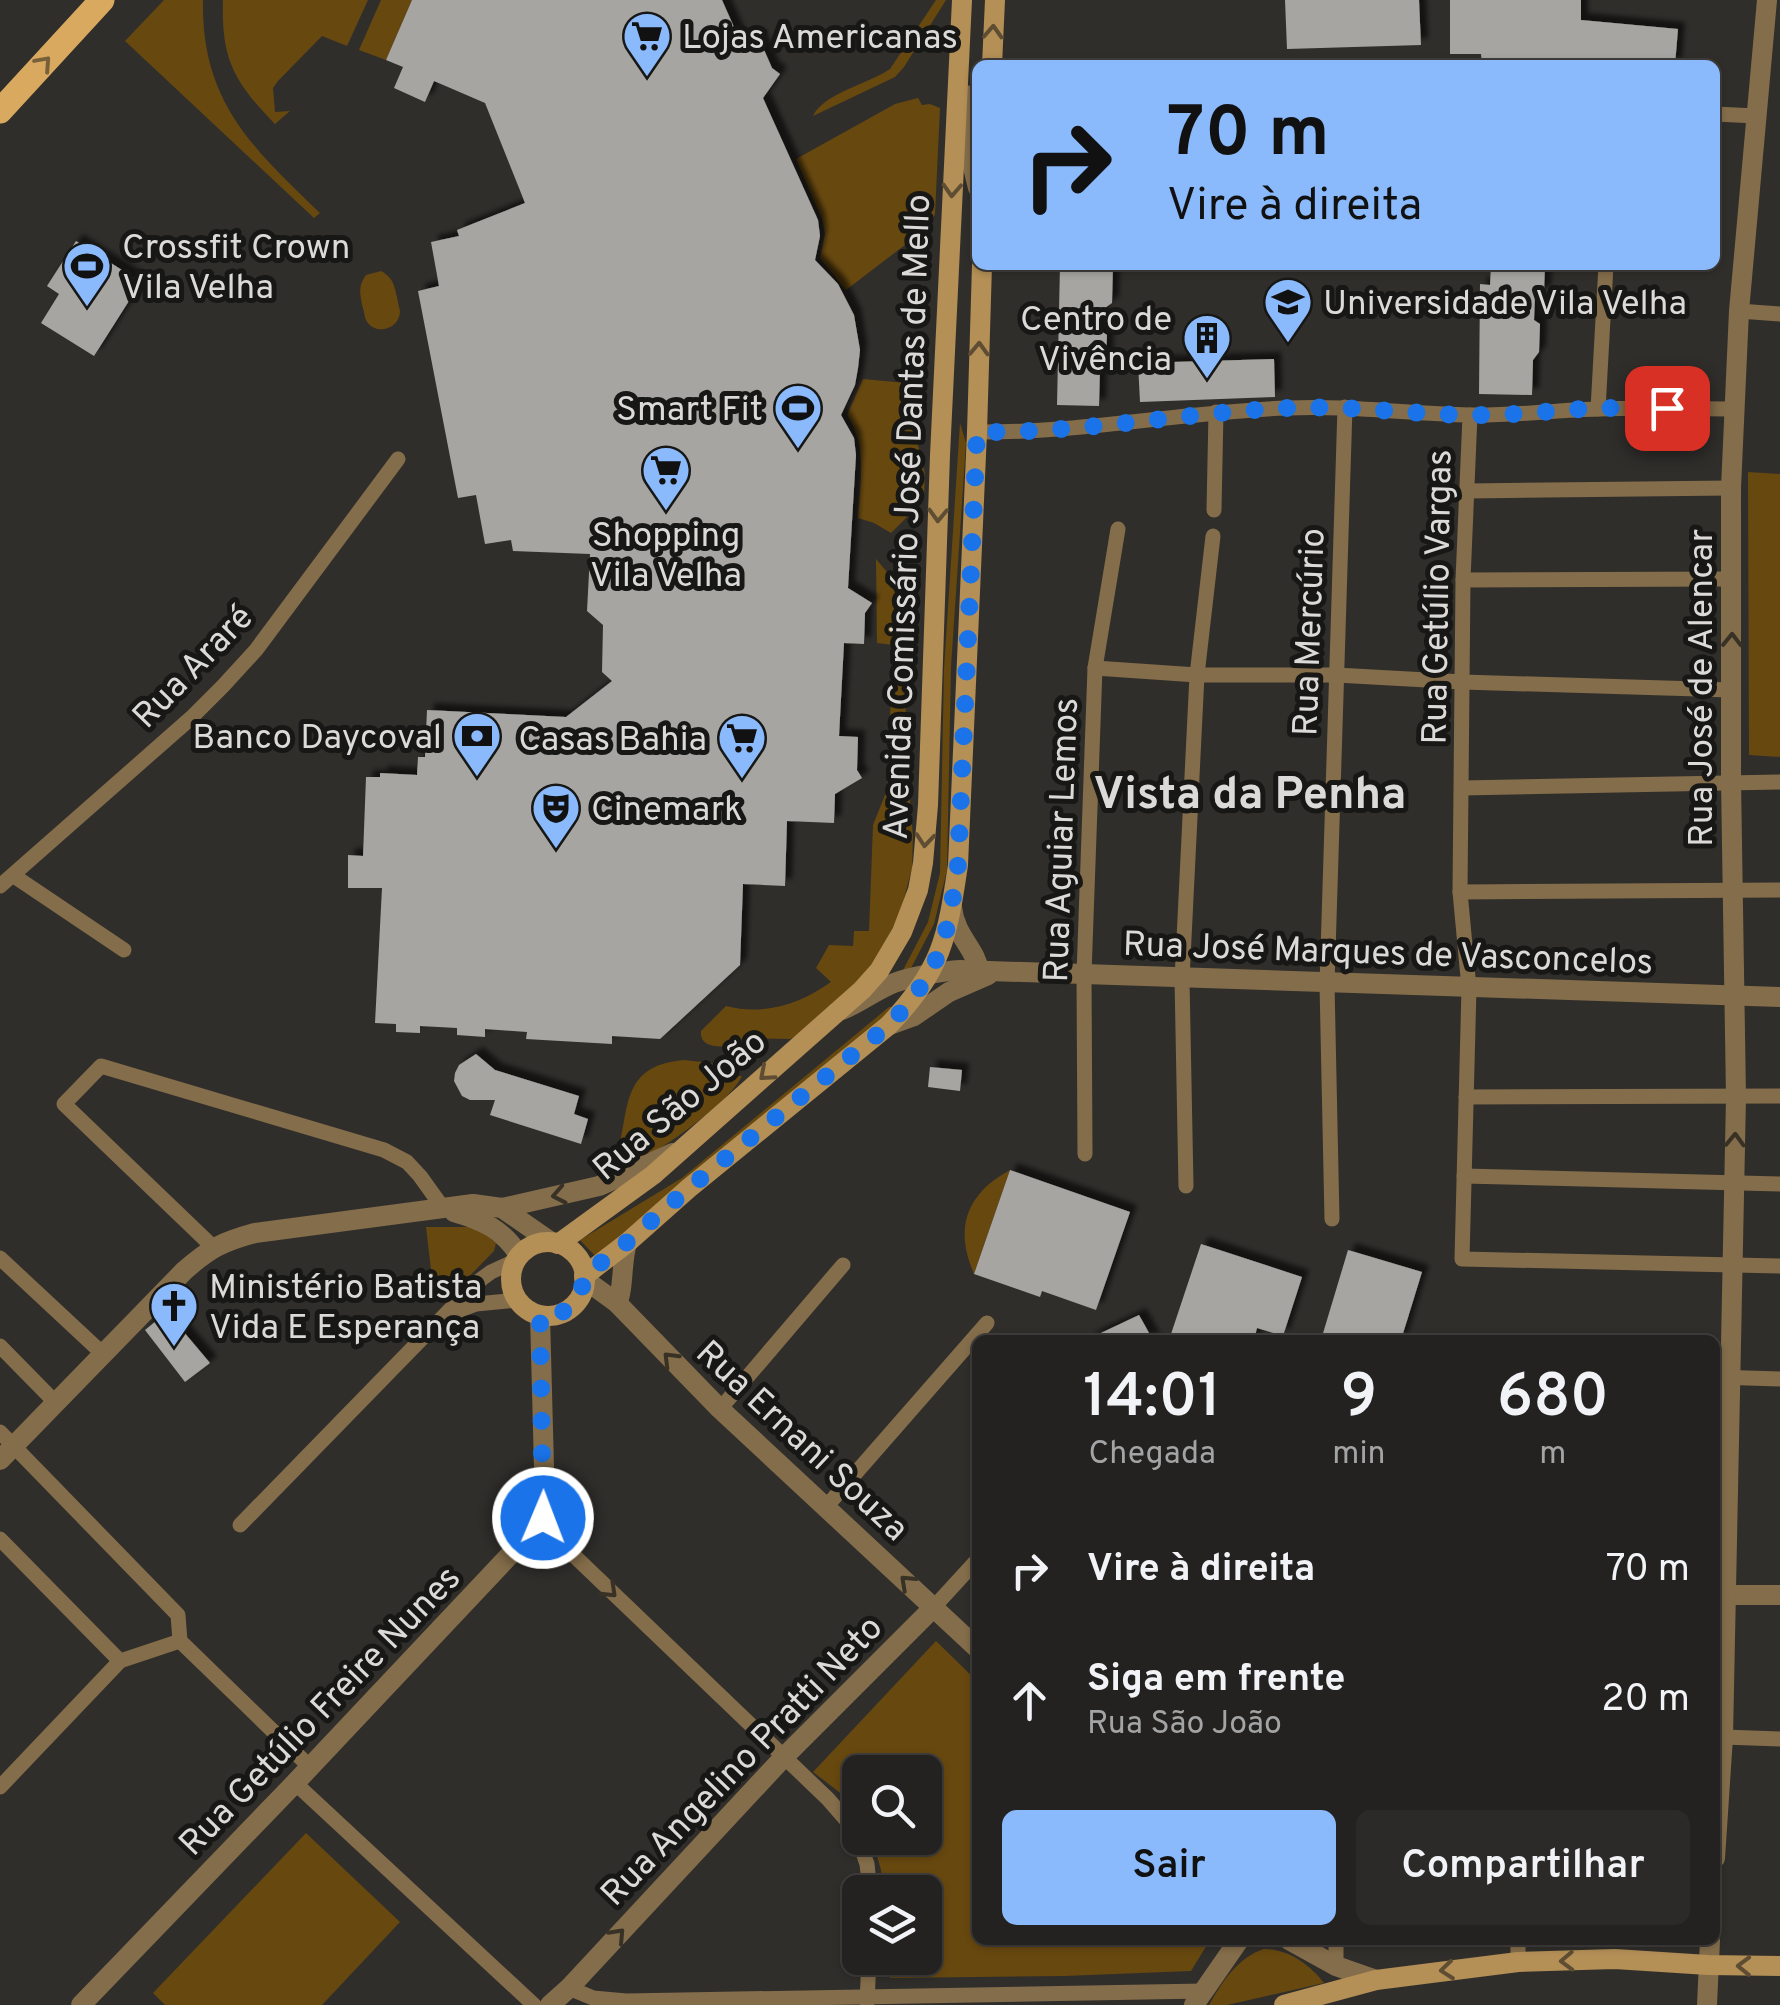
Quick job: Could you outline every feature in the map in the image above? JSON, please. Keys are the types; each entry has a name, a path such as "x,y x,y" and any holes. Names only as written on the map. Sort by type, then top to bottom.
{"main road":[{"name":"Avenida Comissário José Dantas de Mello","path":"840,1011 879,971 891,952 910,914 923,863 962,0"},
{"path":"992,60 995,0"},
{"path":"0,111 87,5"},
{"name":"Avenida Comissário José Dantas de Mello","path":"929,976 943,944 958,865 982,270"},
{"name":"Rua São João","path":"584,1277 889,1025 929,976"},
{"name":"Rua São João","path":"554,1243 653,1174 840,1011"},
{"path":"554,1243 576,1256 584,1277 575,1304 555,1315 540,1315 517,1300 511,1280 518,1258 537,1244 554,1243"},
{"path":"1284,2005 1376,1980 1518,1962 1615,1959 1780,1966"}],"street":[{"name":"Rua José de Alencar","path":"1720,1783 1725,1595 1723,1377 1733,1265 1736,1096 1731,488 1739,311 1768,0"},
{"path":"959,93 972,102"},
{"path":"1720,114 1756,116"},
{"path":"1598,408 1606,270"},
{"path":"1739,311 1780,314"},
{"path":"977,432 1137,423 1216,412 1345,407 1470,415 1598,408 1736,408"},
{"name":"Rua Mercúrio","path":"1332,1219 1327,984 1345,407"},
{"path":"1214,510 1216,412"},
{"name":"Rua Getúlio Vargas","path":"1470,415 1463,580 1460,892 1469,988 1462,1259 1733,1265"},
{"name":"Rua Araré","path":"0,886 223,686 256,650 398,459"},
{"path":"1468,491 1731,488"},
{"name":"Rua Aguiar Lemos","path":"1085,1154 1084,974 1095,668 1118,529"},
{"path":"1186,1186 1182,979 1197,675 1214,536"},
{"path":"1463,580 1733,579"},
{"path":"1095,668 1197,675 1336,675 1731,690"},
{"path":"1462,788 1780,782"},
{"path":"14,876 124,950"},
{"path":"1460,892 1780,890"},
{"path":"952,907 957,930 986,972"},
{"name":"Rua José Marques de Vasconcelos","path":"840,1011 891,984 950,970 1780,997"},
{"name":"Rua José Marques de Vasconcelos","path":"889,1025 914,1016 986,972"},
{"path":"214,1247 64,1104 101,1066 384,1150 406,1162 443,1208 477,1218 505,1236 518,1258 476,1283 240,1525"},
{"path":"1466,1096 1780,1096"},
{"path":"310,1767 180,1641 178,1615 5,1446 55,1402 184,1271 214,1247 255,1233 473,1204 502,1208 599,1186 680,1150"},
{"path":"1464,1176 1780,1184"},
{"path":"502,1208 554,1243"},
{"path":"617,1304 622,1294 621,1268 626,1243"},
{"path":"0,1258 103,1354"},
{"path":"720,1409 844,1264"},
{"path":"1733,1265 1780,1266"},
{"name":"Rua Ernani Souza","path":"584,1277 617,1304 720,1409 972,1643"},
{"path":"448,1314 476,1304 517,1300"},
{"path":"540,1315 545,1506 540,1523 828,1799 855,1830 868,1875"},
{"path":"976,1335 987,1322"},
{"path":"826,1507 972,1339"},
{"path":"0,1346 55,1402"},
{"path":"1723,1377 1780,1379"},
{"name":"Rua Getúlio Freire Nunes","path":"82,2005 540,1523"},
{"path":"0,1539 120,1661"},
{"name":"Rua Angelino Pratti Neto","path":"550,2005 972,1565"},
{"path":"1725,1595 1780,1595"},
{"path":"0,1787 120,1661 180,1641"},
{"path":"1723,1738 1780,1740"},
{"path":"295,1783 534,2005"},
{"path":"1298,1945 1336,1966 1376,1980"},
{"path":"1336,1945 1336,1966"},
{"path":"1518,1945 1518,1962"},
{"path":"1707,2005 1710,1945"},
{"path":"569,1988 593,1998 626,2001 1199,1998 1235,1946"},
{"path":"867,2001 868,1975"}],"shaded area":[{"path":"164,0 203,0 205,36 221,95 253,144 320,213 314,218 125,41"},
{"path":"223,0 368,0 347,46 322,36 278,81 273,88 275,112 290,111 275,124 249,95 233,68 225,38"},
{"path":"381,0 412,0 386,60 359,50"},
{"path":"936,0 946,0 895,77 813,116 836,95 890,69"},
{"path":"918,98 922,105 940,108 935,214 926,234 914,238 846,290 820,258 825,234 822,219 796,159 895,104"},
{"path":"381,271 392,282 400,312 395,323 386,329 375,328 366,320 360,289 366,275"},
{"path":"863,379 917,384 924,496 891,533 858,518 860,452 847,415"},
{"path":"960,423 966,443 951,667 947,870 934,924 911,968 901,974 928,922 940,873 944,669"},
{"path":"1748,472 1780,474 1780,757 1749,755"},
{"path":"876,559 908,597 905,742 912,868 897,921 856,984 800,1034 790,1039 744,1038 742,1046 709,1045 701,1031 726,1006 768,1009 807,996 831,982 816,968 829,945 853,946 854,931 869,931 873,825 887,790 893,645 877,643"},
{"path":"889,1007 896,1007 598,1259 580,1240 682,1178"},
{"path":"684,1060 729,1065 730,1077 742,1076 724,1099 675,1138 642,1158 614,1163 636,1083 662,1064"},
{"path":"1010,1170 974,1274 965,1242 968,1214 983,1190"},
{"path":"426,1227 476,1227 496,1243 494,1251 446,1300 434,1295"},
{"path":"936,1641 972,1676 972,1945 1207,1945 1191,1971 890,1978 890,1975 942,1975 942,1875 882,1875 877,1855 942,1855 942,1755 842,1755 842,1794 813,1772"},
{"path":"306,1833 400,1922 322,2005 165,2005 153,1993"},
{"path":"1264,1949 1297,1959 1324,1983 1227,2005 1209,2005 1239,1964"}],"building":[{"name":"Shopping Vila Velha","path":"412,0 722,0 741,43 758,36 772,68 780,74 763,98 818,220 820,236 815,260 838,284 854,315 860,350 858,368 841,415 854,438 856,455 848,588 872,603 865,613 864,644 844,643 839,736 858,737 857,770 862,778 835,794 834,823 787,821 785,886 743,884 740,965 660,1039 612,1036 612,1044 526,1039 527,1032 485,1029 485,1037 457,1035 457,1028 420,1026 420,1033 396,1032 396,1024 375,1023 382,888 348,888 348,855 363,856 366,777 380,777 380,773 417,775 418,757 425,757 427,710 566,717 612,681 602,672 603,625 587,611 590,554 513,551 511,540 485,544 476,495 458,498 418,291 439,286 431,242 459,236 457,230 525,203 485,103 434,81 425,102 394,88 403,67 386,60"},
{"path":"1285,0 1419,0 1421,45 1287,49"},
{"path":"1450,0 1581,0 1581,20 1678,29 1675,60 1482,60 1481,54 1450,54"},
{"name":"Crossfit Crown Vila Velha","path":"76,241 141,282 94,356 41,323 59,294 47,286"},
{"path":"1060,270 1113,270 1112,303 1102,310 1101,331 1107,335 1106,364 1100,368 1099,406 1057,405"},
{"path":"1491,270 1545,270 1544,292 1535,296 1534,320 1540,324 1532,395 1479,394 1480,284 1490,285"},
{"name":"Centro de Vivência","path":"1274,359 1275,397 1140,402 1138,363"},
{"path":"476,1054 495,1070 579,1096 574,1114 588,1119 581,1144 490,1115 495,1100 470,1100 462,1096 454,1081 455,1073 459,1065"},
{"path":"930,1067 962,1070 960,1091 928,1087"},
{"path":"1010,1170 1130,1212 1096,1310 1042,1291 1040,1297 974,1274"},
{"path":"1201,1244 1302,1277 1283,1335 1257,1328 1255,1335 1171,1335"},
{"path":"1348,1250 1422,1272 1403,1335 1322,1335"},
{"path":"167,1312 210,1363 185,1382 145,1330"},
{"path":"1139,1315 1150,1335 1097,1335"}],"place":[{"name":"Lojas Americanas","path":"647,78"},
{"name":"Crossfit Crown Vila Velha","path":"87,308"},
{"name":"Universidade Vila Velha","path":"1288,344"},
{"name":"Centro de Vivência","path":"1207,380"},
{"name":"Smart Fit","path":"798,450"},
{"name":"Shopping Vila Velha","path":"666,512"},
{"name":"Banco Daycoval","path":"477,778"},
{"name":"Casas Bahia","path":"742,780"},
{"name":"Cinemark","path":"556,850"},
{"name":"Ministério Batista Vida E Esperança","path":"174,1348"}],"district":[{"name":"Vista da Penha","path":"1250,792"}],"route":[{"path":"543,1518 540,1315 562,1313 575,1304 584,1276 889,1025 915,996 940,954 958,865 977,432 1137,423 1216,412 1291,408 1345,407 1470,415 1667,408"}]}
